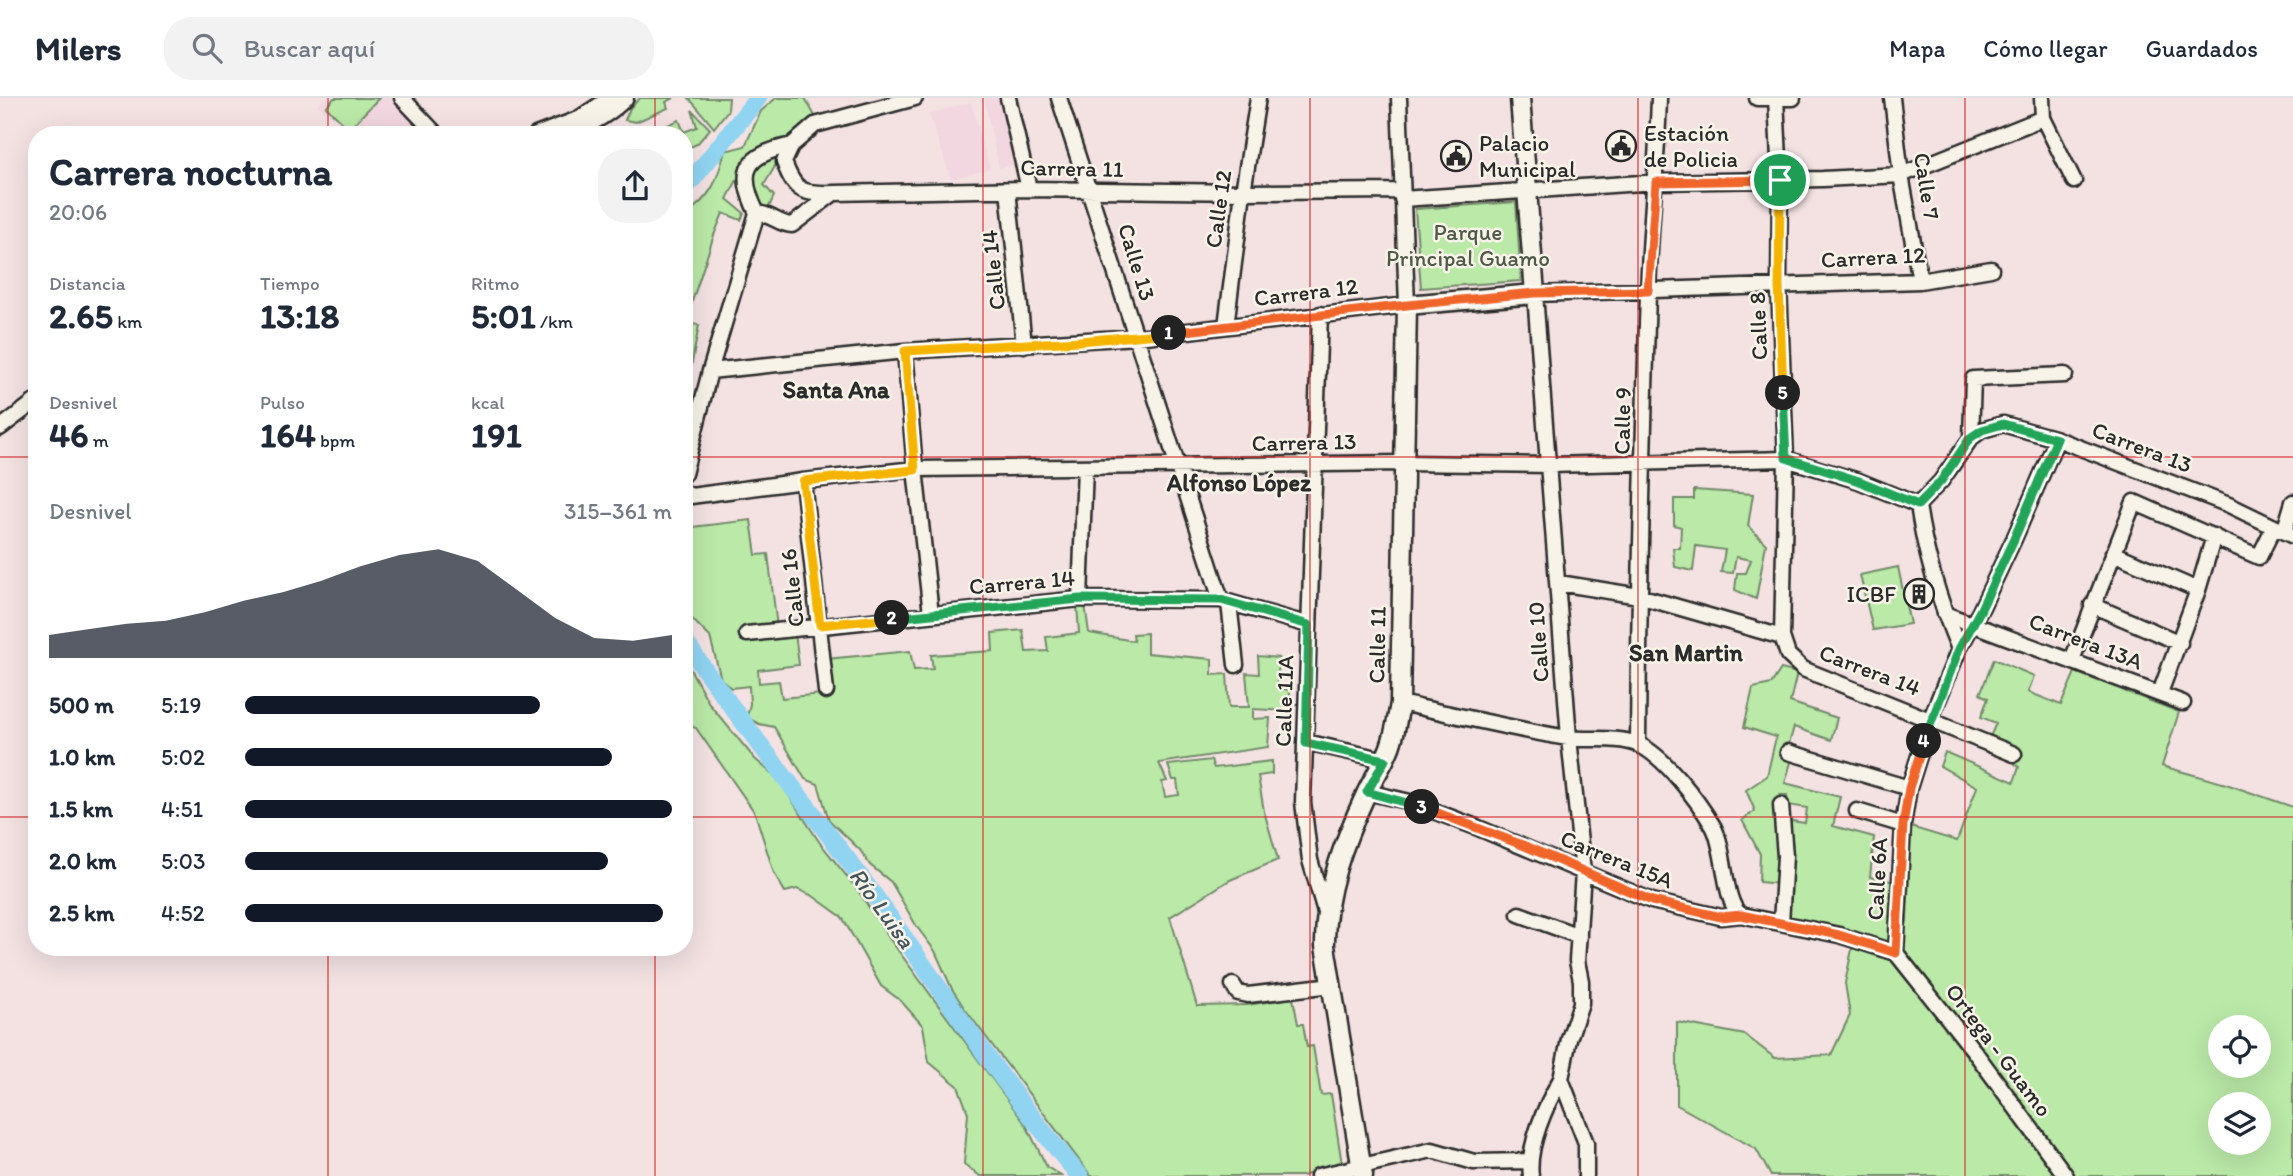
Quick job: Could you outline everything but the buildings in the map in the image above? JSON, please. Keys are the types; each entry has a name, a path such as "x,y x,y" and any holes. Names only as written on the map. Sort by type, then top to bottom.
{"main road":[{"name":"Calle 10","path":"1520,98 1535,293"},
{"name":"Carrera 12","path":"1407,305 1535,293"},
{"name":"Calle 11","path":"1362,1170 1325,946 1327,918 1337,865 1367,792 1385,760 1400,703 1407,305"}],"street":[{"path":"402,98 428,126"},
{"path":"560,126 578,119 610,98"},
{"path":"585,126 626,98"},
{"path":"693,438 757,213 749,198 747,168 757,158 792,145 815,125 915,98"},
{"path":"1008,98 1029,190"},
{"name":"Calle 13","path":"1059,98 1091,191 1177,467 1225,601 1236,665"},
{"name":"Calle 12","path":"1226,326 1258,98"},
{"name":"Calle 11","path":"1399,98 1407,305"},
{"name":"Calle 9","path":"1638,745 1639,596 1648,291 1659,98"},
{"path":"1757,98 1793,98"},
{"name":"Calle 7","path":"1892,98 1901,174 1920,281"},
{"path":"2042,98 2043,118 2074,181"},
{"name":"Calle 8","path":"1776,99 1780,180 1779,285 1786,458 1782,637"},
{"name":"Carrera 11","path":"792,145 784,162 791,182 807,194 1029,190 1451,197 1656,182 1901,174 2043,118"},
{"name":"Calle 14","path":"1008,190 1024,345"},
{"path":"757,213 792,225 834,193"},
{"name":"Carrera 12","path":"1535,293 1920,281 1991,269"},
{"name":"Calle 10","path":"1529,1161 1548,1100 1561,1079 1569,1039 1581,1003 1577,961 1583,872 1569,738 1535,293"},
{"name":"Carrera 12","path":"710,371 905,351 1137,337 1407,305"},
{"name":"Calle 11A","path":"1321,314 1303,803 1310,860 1327,918"},
{"path":"905,351 931,614"},
{"path":"1959,649 1945,614 1922,531 1918,505 1941,481 1970,438 1973,379 2065,375"},
{"path":"0,428 28,407"},
{"name":"Carrera 13","path":"1970,438 1982,430 2003,424 2057,439 2229,505 2284,532"},
{"name":"Calle 6A","path":"1896,953 1903,825 1909,788 1931,719 1959,649 2014,539 2057,439"},
{"name":"Carrera 13","path":"693,496 915,470 1405,463 1549,465 1786,458 1859,481 1918,505"},
{"path":"1080,599 1086,467"},
{"name":"Calle 16","path":"803,481 826,691"},
{"path":"2072,660 2134,502 2259,557 2284,532 2293,502"},
{"path":"2160,693 2180,643 2214,536"},
{"path":"2113,553 2198,590"},
{"path":"1559,583 1639,596 1782,637"},
{"name":"Carrera 14","path":"747,634 1080,599 1225,601 1309,625"},
{"path":"2092,605 2180,643"},
{"path":"1945,614 1973,623"},
{"name":"Carrera 13A","path":"1973,623 2183,703"},
{"name":"Carrera 14","path":"1782,637 1788,654 1803,668 2014,754"},
{"path":"1400,703 1569,738 1638,745 1660,761 1682,784 1714,827 1726,870 1731,905 1734,911 1741,915"},
{"path":"1306,743 1385,760"},
{"path":"1788,752 1909,788"},
{"name":"Carrera 15A","path":"1367,792 1410,802 1476,827 1652,901 1721,917 1741,915 1839,935 1896,953"},
{"path":"1781,805 1785,856 1781,923"},
{"path":"1857,811 1903,825"},
{"path":"1519,914 1579,936"},
{"name":"Ortega - Guamo","path":"1896,953 1974,1051 2066,1176"},
{"path":"1233,985 1238,993 1248,995 1332,985"},
{"path":"1561,1079 1586,1143 1586,1176"},
{"path":"1318,1176 1362,1170 1432,1150 1474,1162 1529,1161 1531,1176"}],"shaded area":[{"path":"324,98 390,98 415,126 343,126 318,105"},
{"path":"984,98 1003,98 1017,164 999,168"},
{"path":"971,102 990,169 951,179 929,114"}],"green space":[{"path":"334,98 379,98 352,126 346,126 326,107"},
{"path":"640,98 674,98 666,102 668,108 636,122 625,120 630,108"},
{"path":"689,98 729,98 728,110 714,128"},
{"path":"776,98 805,98 820,125 777,163 764,185 774,196 769,207 763,208 752,190 738,178 727,199 744,213 741,220 723,213 693,299 693,209 712,188 725,151 745,146 761,111"},
{"path":"692,110 710,129 693,146 693,129 697,127"},
{"path":"679,120 682,126 665,126"},
{"name":"Parque Principal Guamo","path":"1516,202 1521,281 1421,288 1415,209"},
{"path":"693,324 699,325 693,357"},
{"path":"1694,490 1753,494 1748,526 1766,544 1756,599 1735,590 1737,573 1746,573 1751,560 1736,557 1733,573 1721,572 1725,550 1696,546 1693,571 1675,567 1673,548 1680,548 1681,527 1674,525 1674,499 1694,499"},
{"path":"751,520 756,555 768,554 777,627 795,633 799,665 758,670 759,683 779,681 782,698 821,694 826,659 910,651 914,670 933,669 931,655 993,651 992,633 1023,630 1026,652 1048,651 1046,637 1079,633 1077,605 1085,604 1089,633 1134,641 1133,634 1147,633 1147,653 1212,659 1212,675 1227,674 1229,707 1249,707 1246,673 1259,674 1258,656 1279,658 1277,688 1290,690 1289,711 1253,709 1253,719 1270,718 1268,747 1159,763 1167,781 1162,782 1165,797 1179,795 1177,780 1173,780 1168,765 1211,760 1214,768 1272,761 1272,774 1258,776 1264,811 1278,860 1230,880 1170,917 1197,1006 1247,1005 1293,998 1298,1024 1303,1024 1307,1047 1313,1046 1321,1095 1331,1094 1342,1164 1302,1176 1091,1176 965,1009 952,989 935,951 917,927 891,882 870,865 860,850 829,820 818,784 805,779 774,727 759,724 747,717 750,704 749,686 731,688 721,679 710,637 693,620 693,527"},
{"path":"1898,567 1910,624 1873,630 1860,575"},
{"path":"1994,659 2034,676 2028,692 2061,705 2075,672 2179,712 2162,766 2293,807 2293,1176 2070,1176 1901,952 1907,920 1911,827 1957,841 1977,787 1940,766 1945,752 2014,782 2019,767 2015,764 2020,752 1990,737 1996,723 1981,717 1988,698 1980,694"},
{"path":"1781,669 1797,673 1790,702 1837,718 1831,740 1794,727 1785,757 1792,759 1785,783 1840,797 1833,826 1874,837 1870,877 1896,882 1893,948 1788,917 1786,820 1805,823 1807,808 1788,805 1787,795 1780,795 1781,884 1759,882 1760,854 1742,820 1755,811 1746,790 1767,776 1776,737 1744,727 1753,688 1771,684"},
{"path":"693,674 710,705 755,759 778,779 820,843 857,889 889,938 1026,1125 1047,1167 1061,1176 980,1176 964,1164 968,1113 958,1086 929,1062 923,1026 901,1001 881,986 842,917 813,896 797,889 785,892 774,873 755,813 693,727"},
{"path":"1853,944 1893,958 1955,1035 2027,1138 2061,1176 1771,1176 1756,1149 1677,1105 1677,1022 1745,1035 1775,1058 1831,1055 1850,1015 1845,983"}],"waterway":[{"name":"Río Luisa","path":"693,179 758,98"},
{"name":"Río Luisa","path":"693,653 881,905 1002,1077 1080,1176"}],"place":[{"name":"Estación de Policia","path":"1621,146"},
{"name":"Palacio Municipal","path":"1456,156"},
{"name":"ICBF","path":"1919,594"}],"district":[{"name":"Santa Ana","path":"836,390"},
{"name":"Alfonso López","path":"1239,483"},
{"name":"San Martin","path":"1686,653"}],"route":[{"path":"1780,180 1779,285 1786,458 1859,481 1918,505 1941,481 1970,438 1982,430 2003,424 2057,439 2014,539 1980,611 1963,639 1931,719 1909,788 1903,825 1896,953 1839,935 1741,915 1721,917 1652,901 1476,827 1410,802 1367,792 1385,760 1306,743 1309,625 1221,600 1080,599 820,625 803,481 915,470 905,351 1137,337 1321,314 1535,293 1648,291 1656,182 1780,180"}]}
